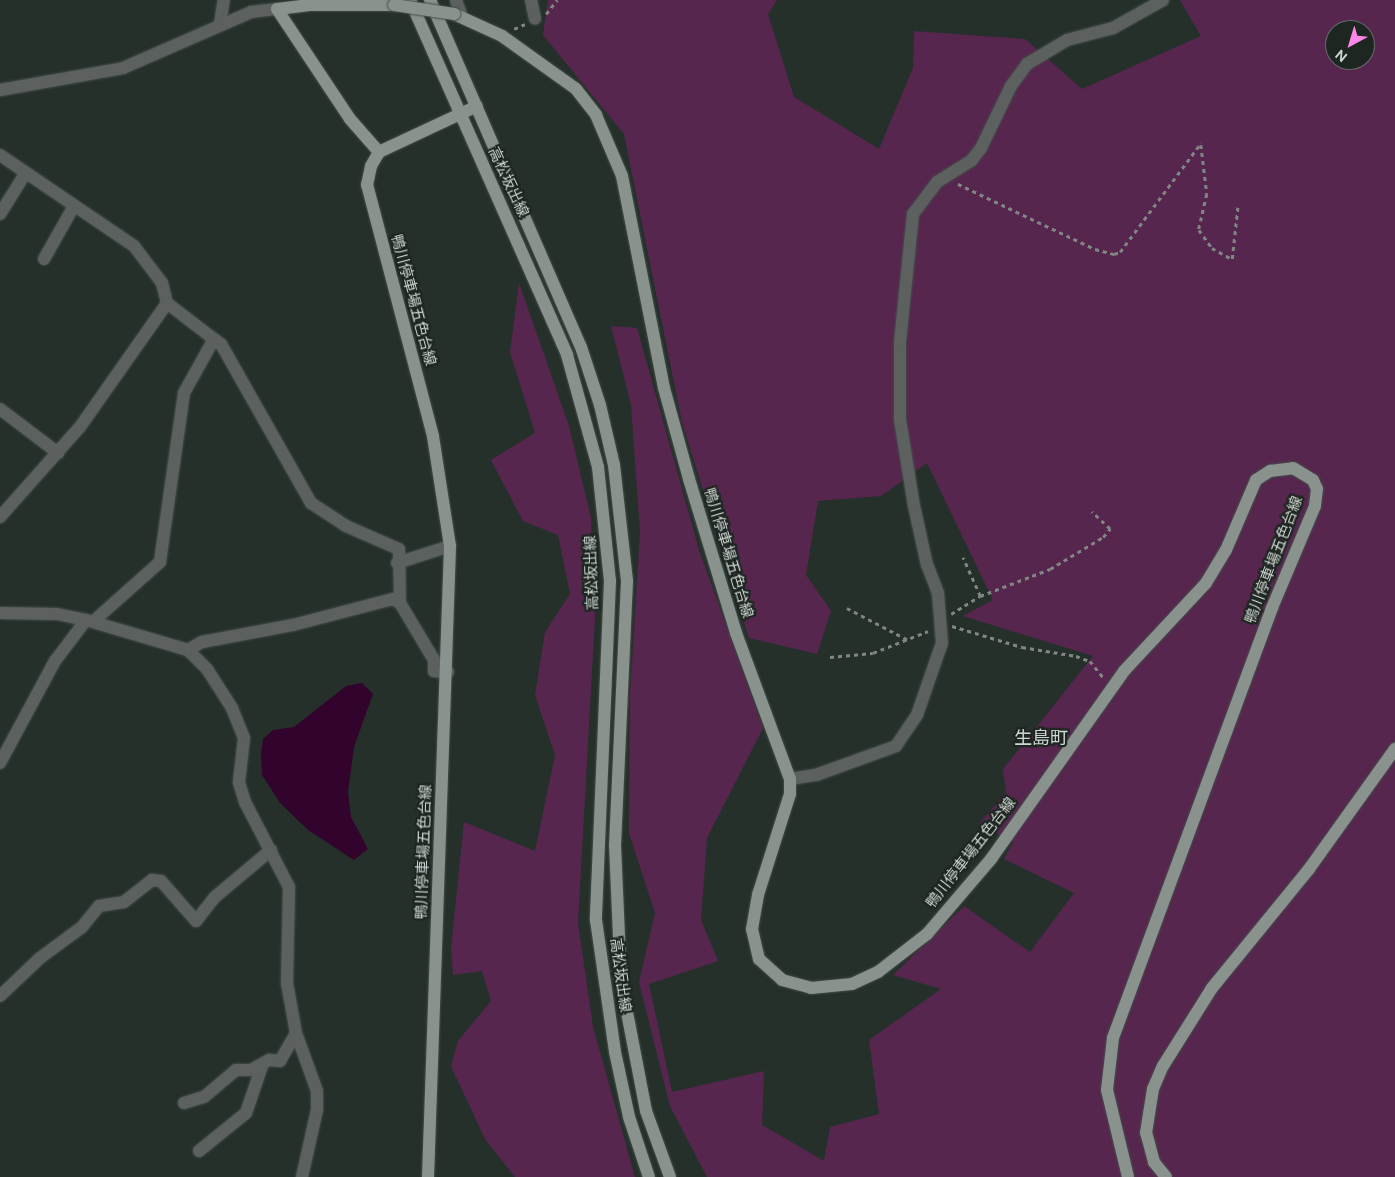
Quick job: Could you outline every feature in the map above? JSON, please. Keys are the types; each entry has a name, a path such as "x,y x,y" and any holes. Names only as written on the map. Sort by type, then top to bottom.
{"main road":[{"name":"高松坂出線","path":"410,0 567,354 598,467 610,581 596,920 615,1052 629,1117 649,1177"},
{"name":"高松坂出線","path":"430,0 478,106 581,348 600,404 614,465 627,581 615,846 621,981 646,1111 670,1177"},
{"name":"鴨川停車場五色台線","path":"277,9 308,5 394,5 458,15 502,36 576,89 596,115 612,148 622,176 664,388 688,480 736,633 790,779 790,794 756,903 754,944 759,959 769,969 798,986 852,984 878,972 904,952 954,905 1110,688 1212,575 1256,480 1270,471 1293,468 1314,480 1317,489 1315,506 1265,626 1113,1038 1107,1090 1128,1177"},
{"path":"277,9 350,119 379,152 478,106"},
{"name":"鴨川停車場五色台線","path":"379,152 367,175 368,193 433,436 450,546 448,672 428,1177"},
{"path":"1166,1177 1154,1162 1146,1133 1153,1089 1164,1066 1212,988 1309,869 1395,749"}],"street":[{"path":"220,24 224,0"},
{"path":"456,0 458,15"},
{"path":"531,0 535,18"},
{"path":"790,779 816,775 896,746 917,715 937,664 942,622 938,593 927,565 914,506 900,420 898,382 914,214 925,196 945,178 971,161 981,148 1010,86 1027,64 1067,40 1113,28 1163,0"},
{"path":"0,90 123,68 161,55 220,24 251,12 277,9"},
{"path":"0,155 25,174 134,246 162,283 167,303 221,344 311,503 346,526 398,549 400,603 434,660 434,671 448,672"},
{"path":"0,214 25,174"},
{"path":"44,259 74,206"},
{"path":"0,517 58,453 167,303"},
{"path":"0,763 56,662 91,620 160,562 184,393 214,339"},
{"path":"0,409 58,453"},
{"path":"398,563 450,546"},
{"path":"188,650 202,642 294,625 381,600 400,603"},
{"path":"0,613 57,614 91,620 188,650 207,668 232,708 244,738 239,782 244,802 289,887 287,983 296,1033 317,1091 317,1110 302,1177"},
{"path":"0,996 40,958 82,927 99,906 124,902 152,880 161,881 196,920 215,897 271,850"},
{"path":"199,1150 246,1114 262,1066 269,1060 280,1061 296,1033"},
{"path":"184,1103 204,1097 236,1070 262,1066"}],"path":[{"path":"945,178 1095,249 1114,254 1120,252 1201,144 1207,194 1199,230 1212,248 1232,259 1238,204"},
{"path":"830,657 873,653 910,641 980,596 1050,569 1103,537 1110,528 1092,512"},
{"path":"963,558 980,596"},
{"path":"847,608 910,641"},
{"path":"942,622 1022,647 1090,661 1110,688"}],"shaded area":[{"path":"548,0 777,0 768,14 794,97 879,149 913,68 914,31 1025,39 1082,89 1201,36 1180,0 1395,0 1395,1177 707,1177 670,1106 639,982 655,913 629,833 630,695 640,531 631,405 611,326 637,328 699,550 763,728 707,838 701,920 718,961 649,984 672,1092 764,1071 762,1125 824,1161 830,1127 879,1114 869,1040 941,989 893,975 964,906 1030,952 1074,893 1004,859 1013,842 979,824 1006,792 1003,769 1093,656 963,616 993,600 927,463 881,496 818,501 806,575 831,611 817,654 749,638 682,422 624,134 543,35"},
{"path":"519,283 569,426 591,518 595,617 578,923 593,1027 635,1177 515,1177 485,1139 451,1066 458,1041 491,1001 482,971 453,975 451,948 464,822 535,851 555,755 535,695 545,632 570,594 558,535 523,521 491,460 535,433 510,352"},
{"path":"362,683 373,694 354,747 348,792 351,817 368,849 354,860 308,830 280,803 262,775 261,754 263,739 273,730 294,727 346,686"}],"district":[{"name":"生島町","path":"1041,738"}]}
